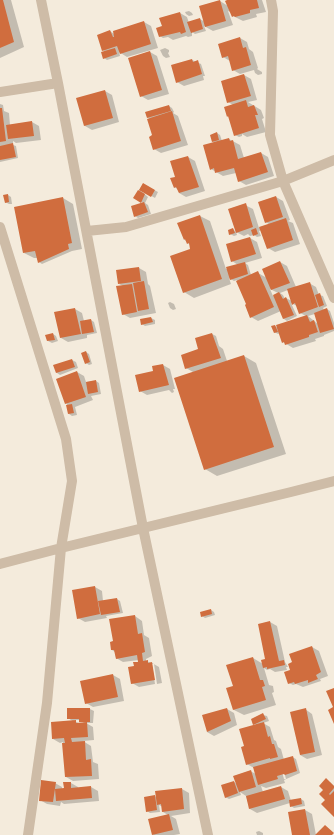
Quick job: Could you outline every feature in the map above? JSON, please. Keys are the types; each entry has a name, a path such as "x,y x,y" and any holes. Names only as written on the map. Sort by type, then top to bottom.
{"street":[{"path":"41,0 87,231 143,528 208,835"},
{"path":"271,0 273,11 270,135 283,181 334,298"},
{"path":"0,92 58,83"},
{"path":"87,231 126,227 283,181 334,160"},
{"path":"0,226 66,439 72,481 61,548 47,703 28,835"},
{"path":"0,564 334,481"}],"building":[{"path":"0,0 3,0 14,42 0,48"},
{"path":"220,0 226,21 205,27 199,6"},
{"path":"257,0 259,8 250,10 250,13 232,17 225,1"},
{"path":"180,12 186,32 159,37 156,28 162,26 159,18"},
{"path":"200,18 203,29 191,33 187,22"},
{"path":"144,21 151,44 120,54 117,46 102,51 97,35 110,30 114,37 113,31"},
{"path":"240,37 243,48 246,47 251,65 232,71 228,56 222,58 218,44"},
{"path":"115,48 117,54 103,59 101,52"},
{"path":"150,51 162,90 140,97 128,58"},
{"path":"192,59 193,62 198,60 202,74 176,83 171,65"},
{"path":"244,74 251,96 227,103 221,81"},
{"path":"105,90 113,118 84,126 76,98"},
{"path":"246,100 248,107 254,105 258,115 255,115 259,128 234,136 224,107"},
{"path":"169,105 171,111 147,118 145,112"},
{"path":"0,108 2,108 6,141 0,142"},
{"path":"172,111 181,141 153,150 149,137 152,135 147,119"},
{"path":"32,121 34,136 8,139 6,125"},
{"path":"217,132 219,140 212,142 210,135"},
{"path":"229,138 230,141 233,140 238,159 261,152 268,172 238,182 234,168 215,173 214,168 210,170 203,145"},
{"path":"13,143 16,157 0,160 0,146"},
{"path":"188,156 199,187 179,193 176,187 174,188 170,178 175,177 170,161"},
{"path":"143,183 155,190 151,197 139,190"},
{"path":"138,190 145,194 141,203 133,198"},
{"path":"8,194 9,202 5,203 3,195"},
{"path":"276,196 283,217 265,223 258,202"},
{"path":"63,197 72,243 68,244 69,249 38,263 35,251 23,253 14,207"},
{"path":"144,202 148,212 134,217 131,206"},
{"path":"246,203 253,227 236,233 228,209"},
{"path":"200,215 222,279 183,293 170,256 190,249 189,243 187,244 185,239 184,240 177,223"},
{"path":"286,218 293,240 267,249 259,227"},
{"path":"233,228 235,233 229,235 228,230"},
{"path":"256,228 258,234 253,236 251,230"},
{"path":"250,237 256,254 231,262 226,244"},
{"path":"280,261 290,283 271,290 262,269"},
{"path":"245,262 248,274 230,280 226,267"},
{"path":"139,267 141,281 118,284 116,270"},
{"path":"258,271 274,307 250,318 245,305 246,304 236,281"},
{"path":"144,281 149,309 138,311 133,283"},
{"path":"310,282 318,307 299,314 295,303 292,305 287,289"},
{"path":"132,284 137,312 122,315 116,286"},
{"path":"279,292 283,299 286,297 294,315 283,319 273,295"},
{"path":"320,293 324,305 319,307 315,295"},
{"path":"75,308 81,334 60,338 54,312"},
{"path":"327,308 334,329 320,333 314,313"},
{"path":"307,315 310,322 314,320 318,332 309,335 309,337 285,345 284,342 282,343 276,325"},
{"path":"151,317 153,322 141,325 140,319"},
{"path":"91,319 94,332 82,334 80,321"},
{"path":"275,325 278,332 274,333 271,326"},
{"path":"53,333 55,340 47,341 45,335"},
{"path":"212,333 221,358 185,369 181,355 198,349 195,338"},
{"path":"86,351 90,362 85,364 81,353"},
{"path":"244,355 274,447 204,470 174,378"},
{"path":"72,359 75,367 56,373 53,365"},
{"path":"163,364 169,385 139,392 135,375 153,371 152,366"},
{"path":"77,371 86,397 65,404 56,379"},
{"path":"96,380 98,392 88,394 86,382"},
{"path":"72,404 74,413 68,414 66,405"},
{"path":"95,586 100,614 77,619 72,590"},
{"path":"117,598 120,612 101,615 98,601"},
{"path":"211,609 212,614 201,617 200,612"},
{"path":"135,615 138,634 142,633 145,652 142,653 143,661 148,660 148,663 152,662 155,680 131,684 128,667 134,666 133,662 138,662 137,655 116,659 114,650 111,650 110,642 113,641 109,619"},
{"path":"270,621 279,661 284,660 285,665 267,669 267,667 263,668 261,660 265,659 258,624"},
{"path":"312,646 321,672 316,675 318,679 308,683 308,680 295,684 294,682 288,684 284,672 290,670 288,664 292,662 289,654"},
{"path":"253,657 260,680 263,680 265,686 262,687 266,700 233,710 226,688 233,686 226,665"},
{"path":"113,674 118,697 85,704 80,681"},
{"path":"334,688 334,724 328,710 333,707 326,691"},
{"path":"67,708 90,708 90,722 79,722 79,719 67,719"},
{"path":"227,708 231,721 207,732 202,715"},
{"path":"306,708 315,752 300,755 290,712"},
{"path":"263,713 266,719 253,725 251,719"},
{"path":"76,720 76,723 87,722 88,737 71,738 72,742 85,741 86,760 91,759 92,776 65,777 62,743 65,743 64,738 52,739 51,722"},
{"path":"264,722 268,737 270,736 272,744 274,744 278,757 246,765 241,747 244,746 239,729"},
{"path":"293,756 297,771 277,776 278,779 258,785 253,767"},
{"path":"251,770 256,787 239,792 233,776"},
{"path":"326,778 334,786 329,794 330,795 334,791 334,817 321,804 325,800 319,794 323,790 319,786"},
{"path":"41,780 56,782 53,802 39,801"},
{"path":"234,781 238,793 225,798 221,785"},
{"path":"63,782 71,782 71,788 91,786 92,798 56,801 55,789 64,788"},
{"path":"281,786 285,799 249,809 246,796"},
{"path":"182,788 184,809 162,812 161,804 157,805 155,791"},
{"path":"155,795 157,810 146,812 144,797"},
{"path":"301,798 302,804 290,807 289,800"},
{"path":"305,809 310,835 292,835 288,812"},
{"path":"169,814 173,830 152,835 148,819"},
{"path":"325,825 334,833 332,835 315,835"}]}
